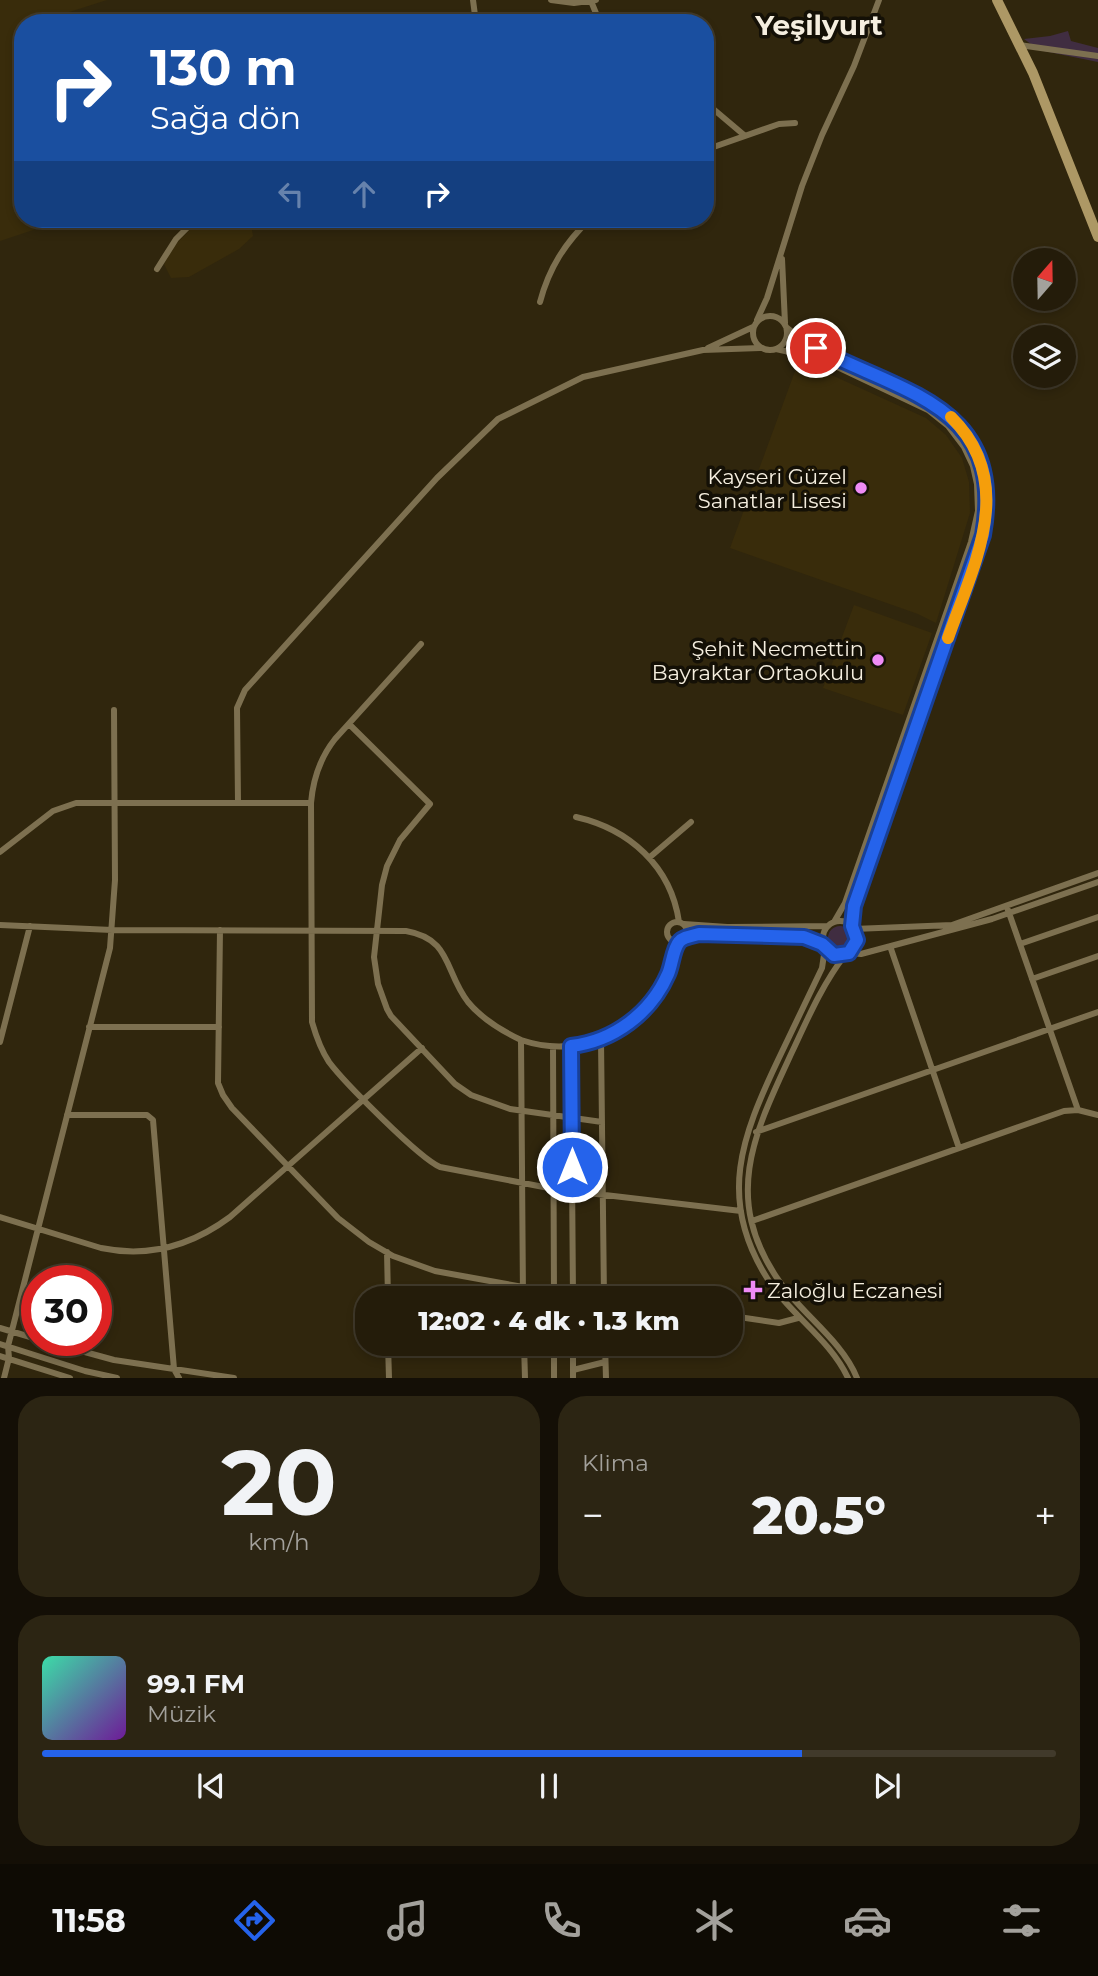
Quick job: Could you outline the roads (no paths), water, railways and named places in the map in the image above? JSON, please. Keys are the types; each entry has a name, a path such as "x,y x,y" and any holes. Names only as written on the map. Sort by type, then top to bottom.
{"street":[{"path":"551,0 574,3 593,1"},
{"path":"761,348 753,339 755,324 807,173 854,66 878,0"},
{"path":"998,0 1020,45 1098,237"},
{"path":"1020,45 1098,56"},
{"path":"714,110 744,135"},
{"path":"714,147 779,124 795,123"},
{"path":"157,269 176,239 187,228"},
{"path":"577,228 577,233"},
{"path":"540,302 558,257 582,228"},
{"path":"776,349 786,338 782,268 786,236"},
{"path":"703,350 772,315 816,348 921,396 943,410 964,431 975,449 984,471 987,490 983,535 854,906 853,928 857,940 817,997 756,1132 748,1179 752,1221 762,1251 777,1279 842,1353 857,1377"},
{"path":"238,802 237,708 244,690 437,478 498,419 583,377 703,350 761,348 776,349 829,363 912,401 935,415 953,432 967,453 976,475 978,493 974,531 848,897 822,937 825,946 822,968 749,1127 740,1167 741,1211 748,1239 761,1269 798,1318 833,1354 848,1377"},
{"path":"421,644 328,747 314,782 311,803 312,1022 330,1062 364,1099 435,1165 572,1192 741,1211"},
{"path":"70,1377 0,1356 11,1332 112,930 116,802 114,710"},
{"path":"349,724 430,804 405,833 391,857 382,885 375,966 383,1001 391,1016 463,1090 488,1102 521,1111 602,1122"},
{"path":"0,852 54,811 82,802 311,803"},
{"path":"576,817 616,831 650,857 669,887 682,923 687,929 686,937"},
{"path":"650,857 691,822"},
{"path":"0,925 112,930 412,932 434,942 443,951 453,978 469,1003 487,1020 522,1040 553,1047 601,1040 632,1021 650,1003 666,978 679,942 686,937 699,934 804,937 825,946 834,955 861,954 1007,909 1098,873"},
{"path":"679,942 671,940 667,932 671,924 727,927 831,924 841,921 853,928 945,927 1098,882"},
{"path":"1007,909 1078,1110"},
{"path":"1020,944 1098,917"},
{"path":"0,1042 30,926"},
{"path":"220,930 218,1083 232,1108 338,1218 387,1252 415,1266 518,1286"},
{"path":"890,946 959,1148"},
{"path":"1032,979 1098,956"},
{"path":"756,1132 1098,1012"},
{"path":"89,1027 219,1027"},
{"path":"522,1040 523,1286"},
{"path":"601,1040 605,1286"},
{"path":"571,1046 573,1286"},
{"path":"553,1047 554,1286"},
{"path":"0,1217 110,1250 137,1253 165,1249 199,1236 222,1223 422,1048"},
{"path":"752,1221 1064,1111 1078,1110 1098,1115"},
{"path":"67,1115 147,1115 155,1123 174,1369 179,1377"},
{"path":"387,1252 388,1286"},
{"path":"743,1318 779,1323 798,1318"},
{"path":"0,1328 21,1335"},
{"path":"4,1345 9,1358 4,1377"},
{"path":"4,1345 85,1371 117,1377"},
{"path":"99,1356 234,1377"},
{"path":"388,1356 389,1377"},
{"path":"524,1356 524,1377"},
{"path":"554,1356 554,1377"},
{"path":"573,1356 573,1374 605,1362"},
{"path":"605,1356 606,1377"},
{"path":"168,1377 174,1369"}],"place":[{"name":"Kayseri Güzel Sanatlar Lisesi","path":"861,488"},
{"name":"Şehit Necmettin Bayraktar Ortaokulu","path":"878,660"},
{"name":"Zaloğlu Eczanesi","path":"753,1290"}],"district":[{"name":"Yeşilyurt","path":"819,25"}]}
